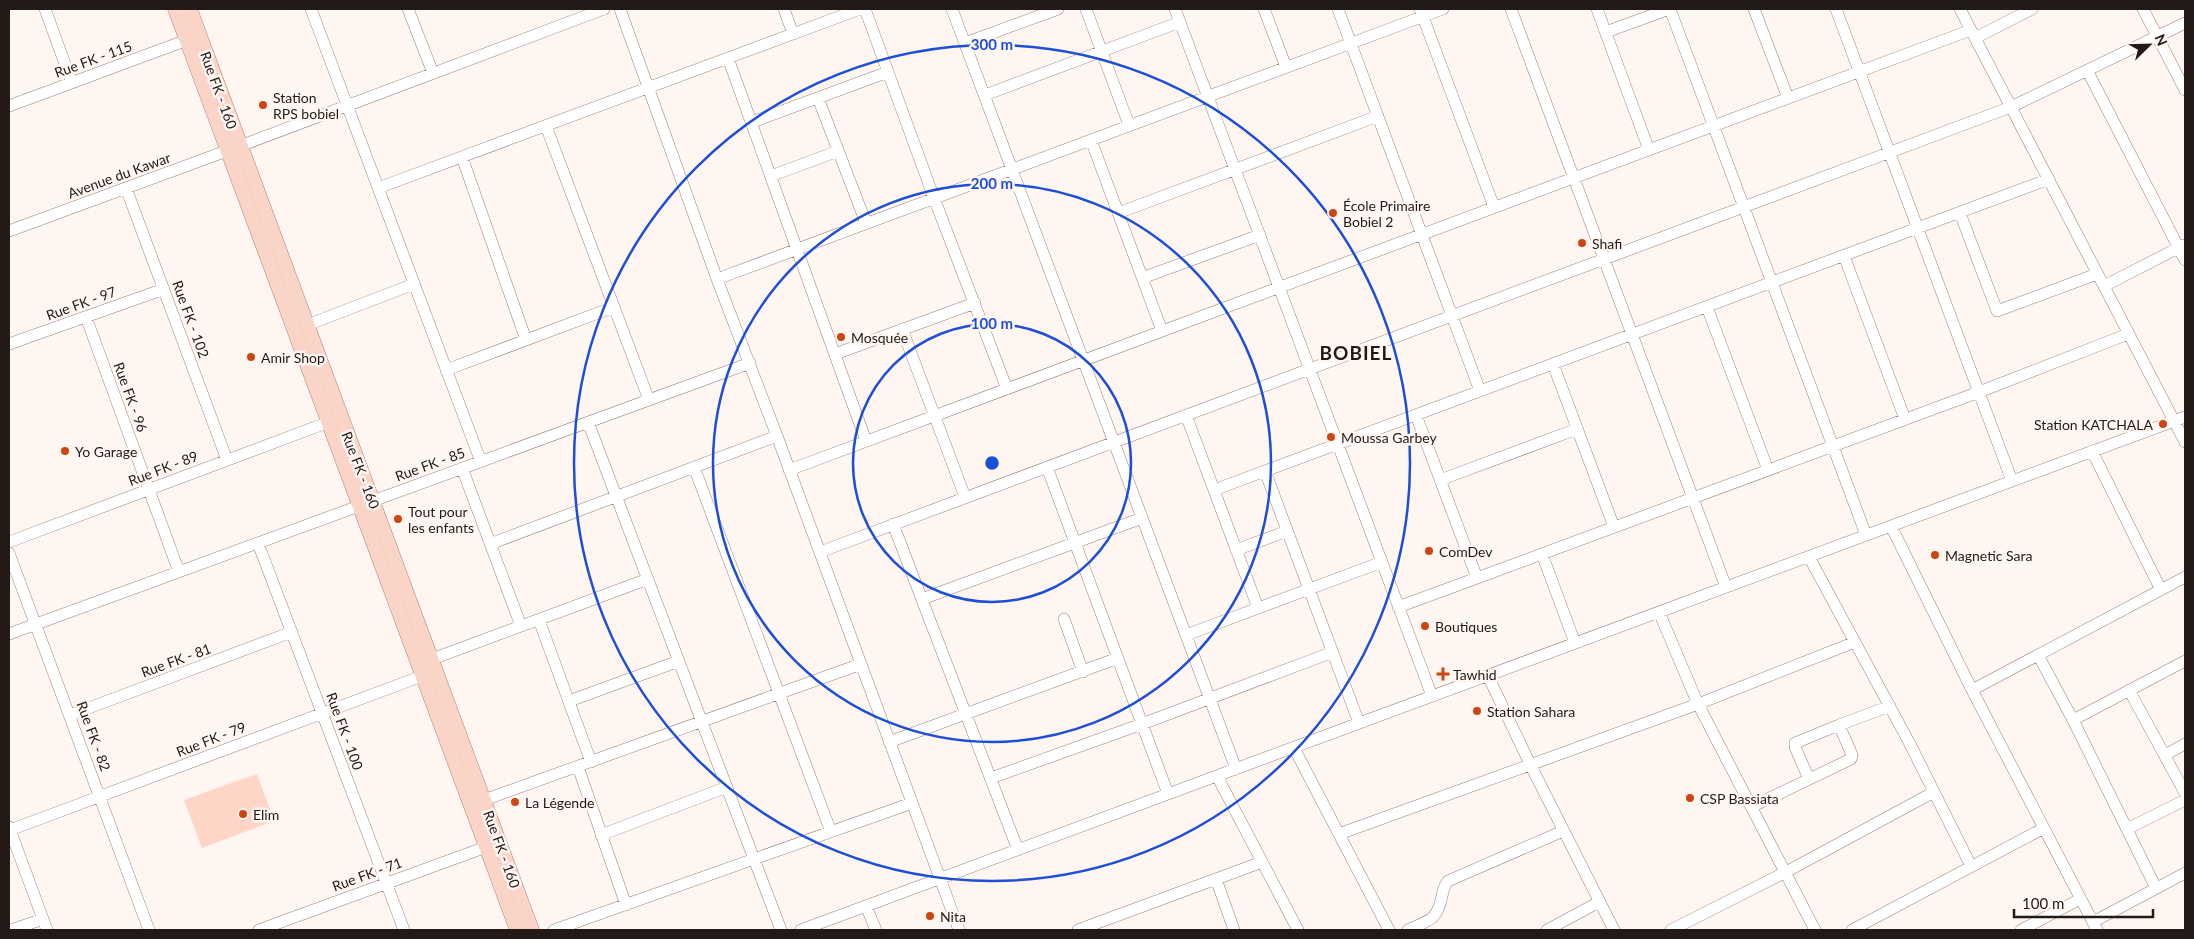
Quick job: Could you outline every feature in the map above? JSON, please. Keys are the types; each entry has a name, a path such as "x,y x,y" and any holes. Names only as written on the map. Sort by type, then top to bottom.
{"main road":[{"name":"Rue FK - 160","path":"175,9 307,325 420,671 517,930"},
{"name":"Rue FK - 160","path":"190,9 234,149 329,422 366,503 431,659 532,930"}],"street":[{"path":"45,9 72,83"},
{"path":"311,9 481,462"},
{"path":"408,9 433,73"},
{"name":"Avenue du Kawar","path":"9,229 234,149 604,9"},
{"path":"620,9 717,279 750,363 959,930"},
{"path":"784,9 793,34"},
{"path":"378,188 860,9"},
{"path":"865,9 1006,389"},
{"path":"952,9 1236,769"},
{"path":"965,43 1058,9"},
{"path":"1086,9 1130,126"},
{"path":"1175,9 1432,696"},
{"path":"1264,9 1286,67"},
{"path":"1338,9 1480,391"},
{"path":"717,279 1350,43 1422,12 1443,9"},
{"path":"1511,9 1726,587"},
{"path":"1597,9 1649,150"},
{"path":"1606,32 1669,9 1866,535"},
{"path":"1754,9 1788,98"},
{"path":"1836,9 2012,481"},
{"path":"1960,9 2128,334 2180,419 2185,442"},
{"path":"789,470 1788,98 1973,34 2032,9"},
{"path":"2143,9 2185,90"},
{"path":"1422,12 1494,207"},
{"path":"984,95 1180,22"},
{"path":"820,552 2011,107 2088,72 2185,24"},
{"name":"Rue FK - 115","path":"9,106 187,40"},
{"path":"728,58 866,441"},
{"path":"752,122 888,72"},
{"path":"2088,72 2182,245 2185,260"},
{"path":"818,98 866,223"},
{"path":"1118,213 1378,116"},
{"path":"546,126 649,400"},
{"path":"1091,140 1162,331"},
{"path":"771,176 838,151"},
{"path":"462,157 526,340"},
{"path":"1214,490 2048,179"},
{"name":"Rue FK - 102","path":"126,188 227,460"},
{"path":"1960,213 1997,312 2097,274"},
{"path":"1142,278 1260,235"},
{"path":"2104,286 2182,245"},
{"path":"1844,256 1905,419"},
{"path":"307,325 414,284"},
{"name":"Rue FK - 97","path":"9,344 164,289"},
{"path":"835,354 975,303"},
{"path":"446,370 614,307"},
{"path":"1707,307 1768,470"},
{"name":"Rue FK - 96","path":"86,317 179,572"},
{"path":"902,329 965,498"},
{"path":"1398,607 1979,392 2128,334"},
{"name":"Rue FK - 85","path":"9,634 750,363"},
{"path":"1553,364 1614,527"},
{"path":"1186,415 1258,608"},
{"path":"1416,415 1477,578"},
{"path":"801,930 2180,419"},
{"name":"Rue FK - 89","path":"9,542 329,422"},
{"path":"588,422 781,930"},
{"path":"1440,480 1577,428"},
{"path":"490,544 777,436"},
{"path":"2092,451 2161,590"},
{"path":"694,467 831,832"},
{"path":"1046,467 1076,543 1168,794"},
{"path":"462,468 521,626"},
{"path":"1265,471 1359,723"},
{"path":"922,599 1142,518"},
{"path":"893,524 1018,850"},
{"path":"1891,526 1972,690 2095,926 2156,888 2185,874"},
{"path":"1236,550 1287,531"},
{"name":"Rue FK - 100","path":"258,543 404,930"},
{"name":"Rue FK - 82","path":"9,553 149,930"},
{"path":"1542,554 1575,643"},
{"path":"1809,556 1890,706 1971,866"},
{"path":"1186,635 1382,562"},
{"path":"1972,690 2185,578"},
{"name":"Rue FK - 79","path":"9,829 322,713 420,671 431,659 648,579"},
{"path":"1659,612 1698,704 1815,930"},
{"path":"1064,619 1083,672"},
{"path":"539,620 591,762"},
{"name":"Rue FK - 81","path":"70,715 292,632"},
{"path":"1339,834 1698,704 1855,642"},
{"path":"991,778 1210,699 1332,652"},
{"path":"2038,655 2156,888"},
{"path":"889,742 1118,658"},
{"path":"569,701 679,661"},
{"path":"2072,720 2185,661"},
{"path":"484,800 861,664"},
{"path":"1488,676 1563,831 1614,930"},
{"path":"2129,690 2185,793"},
{"path":"1809,779 1795,747 1796,743 1890,706"},
{"path":"1751,807 1853,757 1838,725"},
{"path":"2164,754 2185,744"},
{"path":"1294,748 1389,930"},
{"path":"578,767 626,905"},
{"path":"1217,776 1298,930"},
{"path":"601,835 727,787"},
{"path":"1671,930 1784,873 1934,792"},
{"path":"2127,829 2185,800"},
{"path":"554,930 912,802"},
{"path":"1852,930 2044,828"},
{"path":"9,829 47,930"},
{"path":"1408,930 1435,916 1440,908 1445,885 1448,882 1563,831"},
{"name":"Rue FK - 71","path":"259,930 486,847"},
{"path":"1078,930 1262,862"},
{"path":"1216,879 1234,930"},
{"path":"2021,930 2080,899"},
{"path":"1547,930 1599,902"},
{"path":"866,906 876,930"},
{"path":"11,930 43,919"}],"shaded area":[{"path":"257,774 274,821 202,848 184,800"}],"place":[{"name":"Station RPS bobiel","path":"263,105"},
{"name":"École Primaire Bobiel 2","path":"1333,213"},
{"name":"Shafi","path":"1582,243"},
{"name":"Mosquée","path":"841,337"},
{"name":"Amir Shop","path":"251,357"},
{"name":"Station KATCHALA","path":"2163,424"},
{"name":"Moussa Garbey","path":"1331,437"},
{"name":"Yo Garage","path":"65,451"},
{"name":"Tout pour les enfants","path":"398,519"},
{"name":"ComDev","path":"1429,551"},
{"name":"Magnetic Sara","path":"1935,555"},
{"name":"Boutiques","path":"1425,626"},
{"name":"Tawhid","path":"1443,674"},
{"name":"Station Sahara","path":"1477,711"},
{"name":"CSP Bassiata","path":"1690,798"},
{"name":"La Légende","path":"515,802"},
{"name":"Elim","path":"243,814"},
{"name":"Nita","path":"930,916"}],"district":[{"name":"BOBIEL","path":"1356,352"}]}
